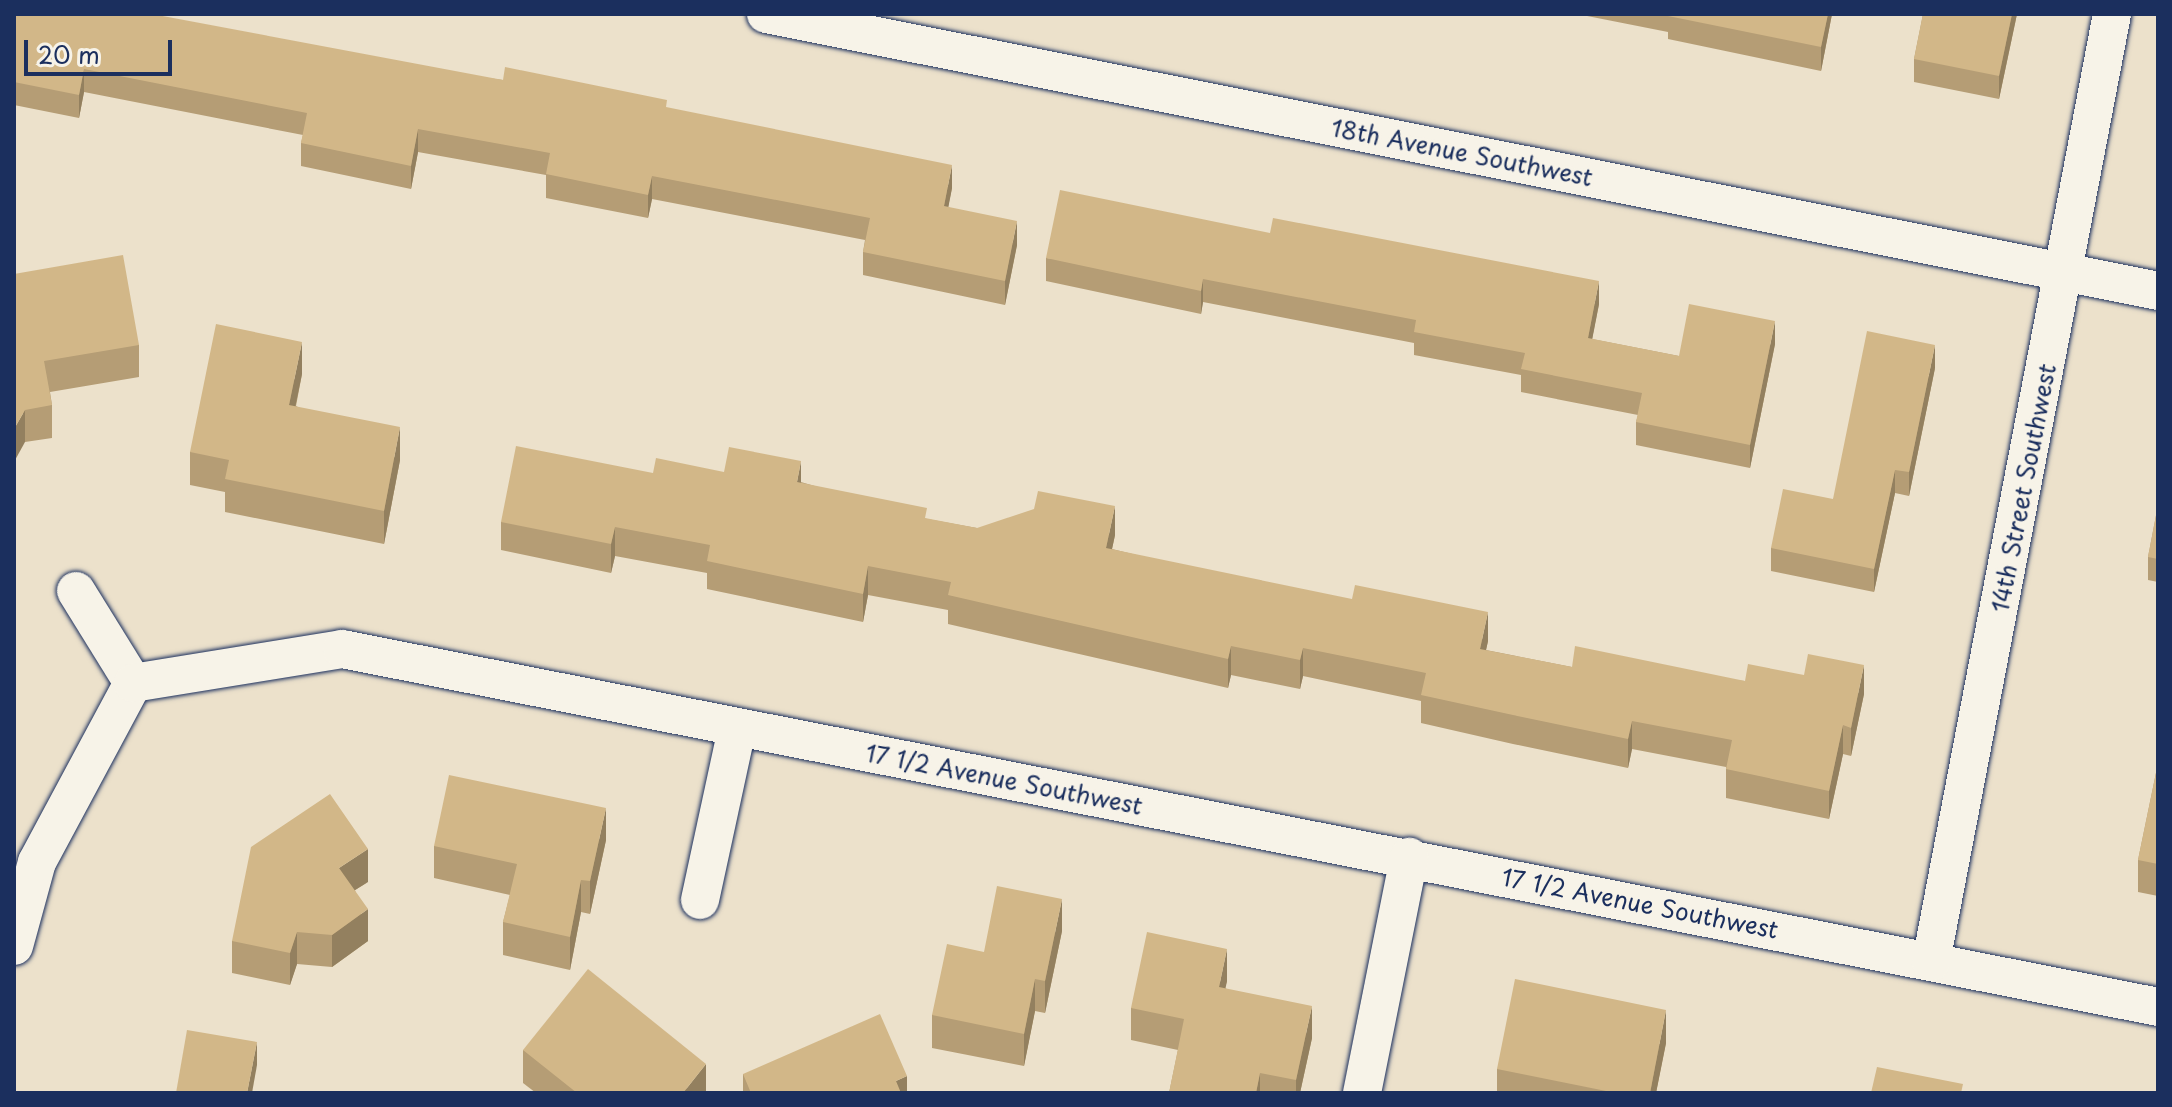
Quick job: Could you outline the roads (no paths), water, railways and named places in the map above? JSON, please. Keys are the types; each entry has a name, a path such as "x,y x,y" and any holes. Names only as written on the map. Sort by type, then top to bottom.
{"street":[{"name":"18th Avenue Southwest","path":"766,14 2158,291"},
{"name":"14th Street Southwest","path":"1931,962 2112,14"},
{"path":"14,946 37,862 133,683 76,591"},
{"name":"17 1/2 Avenue Southwest","path":"133,683 342,649 2158,1007"},
{"path":"700,900 737,729"},
{"path":"1362,1093 1409,857"}]}
